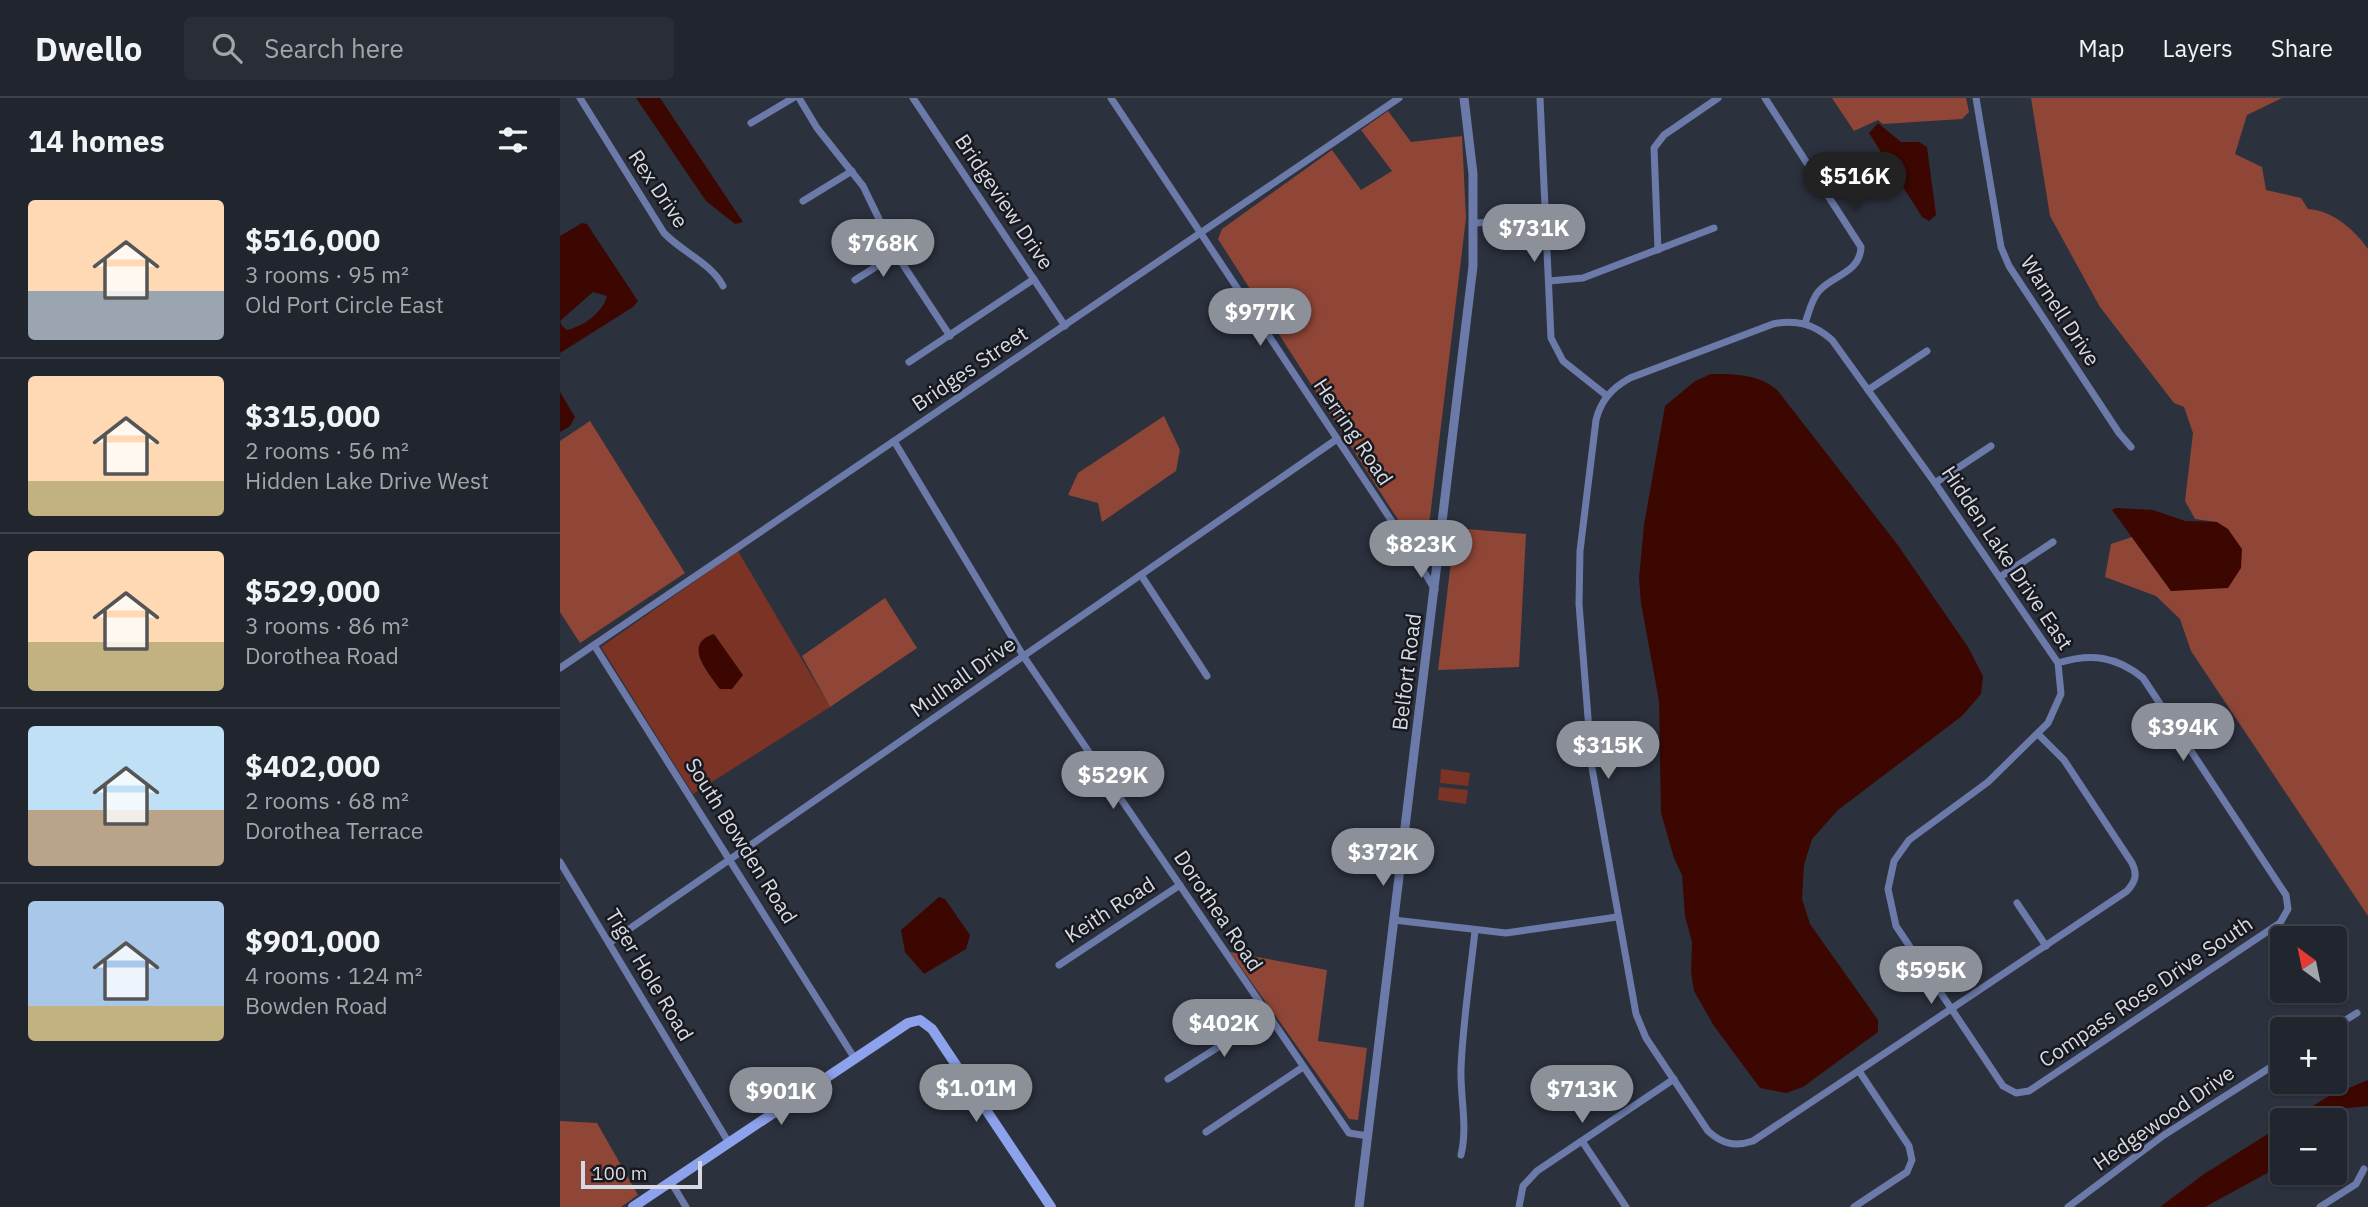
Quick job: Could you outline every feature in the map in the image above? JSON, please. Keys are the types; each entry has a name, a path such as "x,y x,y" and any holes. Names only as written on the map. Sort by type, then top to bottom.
{"main road":[{"path":"633,1207 908,1023 920,1020 932,1029 1051,1207"}],"street":[{"name":"Rex Drive","path":"580,98 664,233 675,245 714,273 723,286"},
{"path":"751,123 793,98"},
{"path":"799,98 817,128 852,171 882,221 896,254 950,336"},
{"name":"Bridgeview Drive","path":"913,98 1065,326"},
{"name":"Herring Road","path":"1111,98 1435,590"},
{"name":"Bridges Street","path":"560,668 1399,98"},
{"name":"Belfort Road","path":"1359,1207 1473,266 1475,223 1472,164 1464,98"},
{"path":"1540,98 1551,338 1557,353 1607,396"},
{"path":"1658,250 1654,148 1664,135 1718,98"},
{"path":"1765,98 1861,247 1858,261 1817,293 1805,323 1773,324 1630,378 1607,396 1596,420 1583,514 1579,584 1592,768 1636,1014 1646,1038 1708,1131 1727,1143 1743,1145 1753,1142 2127,891 2136,876 2133,863 2064,760 2038,734"},
{"name":"Warnell Drive","path":"1976,98 2001,247 2024,288 2119,433 2132,447"},
{"path":"803,201 852,171"},
{"path":"1475,223 1545,219"},
{"path":"1549,281 1583,278 1714,228"},
{"path":"855,280 896,254"},
{"path":"909,362 1034,279"},
{"name":"Hidden Lake Drive East","path":"1805,323 1832,340 1935,483 2058,663 2062,684 2060,703 2038,734 1988,782 1909,839 1894,861 1888,889 1892,915 2003,1086"},
{"path":"1868,390 1927,351"},
{"name":"Mulhall Drive","path":"609,943 1337,439"},
{"name":"Dorothea Road","path":"894,441 1024,657 1268,1016 1349,1133 1368,1136"},
{"path":"1935,483 1991,446"},
{"path":"2000,577 2053,542"},
{"path":"1413,553 1438,562"},
{"path":"1141,575 1207,676"},
{"name":"South Bowden Road","path":"594,645 855,1059"},
{"name":"Compass Rose Drive South","path":"2003,1086 2015,1093 2029,1091 2280,923 2288,909 2286,895 2143,678 2126,666 2106,658 2086,656 2058,663"},
{"name":"Tiger Hole Road","path":"560,862 729,1143"},
{"name":"Keith Road","path":"1059,965 1180,885"},
{"path":"2017,903 2046,946"},
{"path":"1394,920 1475,931 1522,932 1617,917"},
{"path":"1461,1155 1465,1137 1460,1088 1462,1044 1475,931"},
{"path":"2347,1019 2357,1013"},
{"path":"1168,1079 1268,1016"},
{"path":"1206,1132 1303,1067"},
{"name":"Hedgewood Drive","path":"2068,1207 2164,1135 2270,1068"},
{"path":"1854,1207 1907,1172 1912,1160 1909,1146 1859,1071"},
{"path":"1519,1207 1520,1194 1528,1178 1674,1079"},
{"path":"1582,1141 1626,1207"},
{"path":"2320,1207 2356,1184 2364,1169"},
{"path":"671,1182 686,1207"}],"shaded area":[{"path":"636,98 660,98 743,222 735,224 706,201"},
{"path":"1832,98 1966,98 1969,112 1962,119 1883,124 1878,120 1854,131"},
{"path":"2031,98 2282,98 2247,115 2235,154 2262,167 2266,190 2301,198 2308,209 2334,217 2350,228 2368,249 2368,916 2191,651 2180,619 2156,596 2105,577 2111,544 2132,537 2171,591 2217,522 2195,519 2185,501 2193,433 2184,407 2174,403 2100,307 2050,216"},
{"path":"1388,111 1411,142 1462,136 1466,218 1428,534 1417,538 1409,537 1218,239 1222,229 1332,150 1361,190 1392,171 1361,130"},
{"path":"1878,123 1901,142 1919,142 1927,147 1936,215 1929,221 1922,217 1869,133"},
{"path":"582,223 587,224 638,301 633,307 560,353 560,321 560,236","holes":["593,292 607,296 601,308 586,322 567,330 560,321"]},
{"path":"1711,374 1755,378 1778,391 1897,544 1968,647 1983,676 1981,694 1962,716 1838,810 1812,839 1804,865 1802,899 1810,924 1878,1020 1878,1032 1803,1087 1786,1093 1760,1088 1714,1026 1694,991 1691,972 1692,942 1685,916 1682,875 1674,858 1661,813 1659,701 1639,578 1644,525 1665,406 1695,381"},
{"path":"560,392 575,417 570,426 560,432"},
{"path":"1164,416 1180,450 1176,471 1102,522 1098,503 1068,495 1078,473"},
{"path":"590,421 685,573 580,643 560,612 560,441"},
{"path":"2112,510 2153,510 2185,521 2217,522 2228,529 2242,549 2241,568 2228,588 2171,591"},
{"path":"1455,528 1526,534 1519,667 1438,670"},
{"path":"738,551 830,707 693,794 601,647"},
{"path":"885,598 917,648 830,707 802,656"},
{"path":"714,634 743,675 732,689 720,689 700,659 700,644"},
{"path":"1441,769 1470,773 1468,786 1440,783"},
{"path":"1439,787 1468,790 1466,804 1438,800"},
{"path":"939,897 945,899 970,935 966,949 924,974 905,952 901,930"},
{"path":"1230,952 1327,970 1318,1041 1367,1048 1358,1120 1349,1119"},
{"path":"2368,1080 2368,1106 2310,1108 2334,1094 2347,1094 2347,1089"},
{"path":"560,1121 597,1123 638,1195 621,1207 560,1207"},
{"path":"2270,1133 2270,1172 2205,1207 2160,1207 2204,1174"}]}
